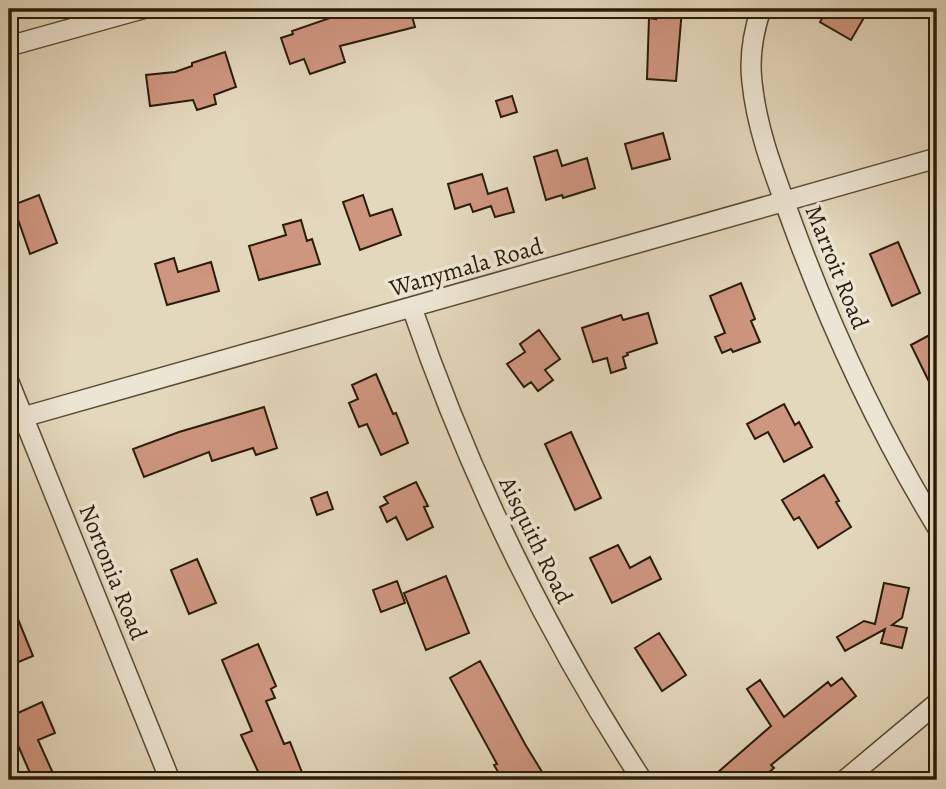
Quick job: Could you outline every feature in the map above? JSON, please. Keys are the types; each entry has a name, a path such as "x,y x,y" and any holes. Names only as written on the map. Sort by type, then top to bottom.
{"street":[{"path":"9,46 142,9"},
{"name":"Marroit Road","path":"761,9 752,44 752,81 765,147 807,261 860,388 908,479 937,527"},
{"name":"Wanymala Road","path":"16,419 937,158"},
{"name":"Aisquith Road","path":"412,308 424,345 483,487 538,603 594,703 642,780"},
{"name":"Nortonia Road","path":"9,382 16,419 170,780"},
{"path":"845,780 937,703"}],"building":[{"path":"356,9 410,9 415,27 340,46 345,62 310,74 304,59 290,64 281,38 293,34 292,31"},
{"path":"657,9 682,9 676,81 647,79 649,18 656,19"},
{"path":"827,9 869,9 851,40 820,22"},
{"path":"225,52 236,87 214,95 216,104 197,110 193,100 150,106 146,75 175,72"},
{"path":"512,96 517,112 501,117 496,101"},
{"path":"663,133 670,159 632,169 625,144"},
{"path":"557,150 562,166 587,158 595,188 563,198 562,195 546,200 534,157"},
{"path":"482,174 488,194 507,188 514,212 495,217 491,206 473,212 470,204 455,209 448,184"},
{"path":"39,195 57,243 30,254 13,205"},
{"path":"363,195 370,216 392,209 401,235 360,250 343,202"},
{"path":"301,220 307,241 312,239 320,264 259,280 249,246 286,235 283,225"},
{"path":"898,242 920,293 892,306 870,254"},
{"path":"174,258 178,272 211,262 219,291 167,305 155,264"},
{"path":"741,283 755,319 751,321 760,342 722,353 715,337 725,333 710,296"},
{"path":"648,313 657,343 627,353 628,355 623,357 626,368 611,373 607,358 593,362 582,328 621,315 623,320"},
{"path":"539,330 560,359 545,370 553,380 538,391 531,382 524,387 507,364 525,352 520,344"},
{"path":"937,331 937,398 911,345"},
{"path":"376,374 408,443 381,455 367,424 359,427 349,403 358,399 352,385"},
{"path":"784,404 795,425 799,422 812,447 784,462 768,432 755,439 747,424"},
{"path":"264,407 277,448 256,455 253,448 212,461 209,452 144,477 133,449 179,432"},
{"path":"571,432 601,498 575,510 545,444"},
{"path":"824,475 851,527 818,548 799,517 794,520 782,500"},
{"path":"416,482 428,506 424,507 433,527 407,540 396,517 387,522 380,507 388,503 384,497"},
{"path":"327,492 333,509 317,515 311,498"},
{"path":"618,545 630,568 650,557 661,579 612,603 590,558"},
{"path":"197,559 216,603 189,614 171,570"},
{"path":"446,576 469,633 426,650 404,593"},
{"path":"397,581 405,603 381,612 373,590"},
{"path":"884,583 909,588 902,618 892,625 907,628 902,648 881,643 885,629 845,651 837,637 864,621 875,624"},
{"path":"9,597 33,656 9,666"},
{"path":"659,633 686,675 662,691 635,648"},
{"path":"258,644 276,686 271,689 275,698 266,701 284,744 290,742 305,780 262,780 241,735 252,731 222,660"},
{"path":"480,661 547,780 503,780 494,765 497,764 450,678"},
{"path":"842,678 856,696 771,765 774,768 760,780 709,780 771,726 747,689 760,680 784,717 828,682 831,686"},
{"path":"42,702 55,733 38,740 56,780 33,780 14,736 9,738 9,717"}]}
